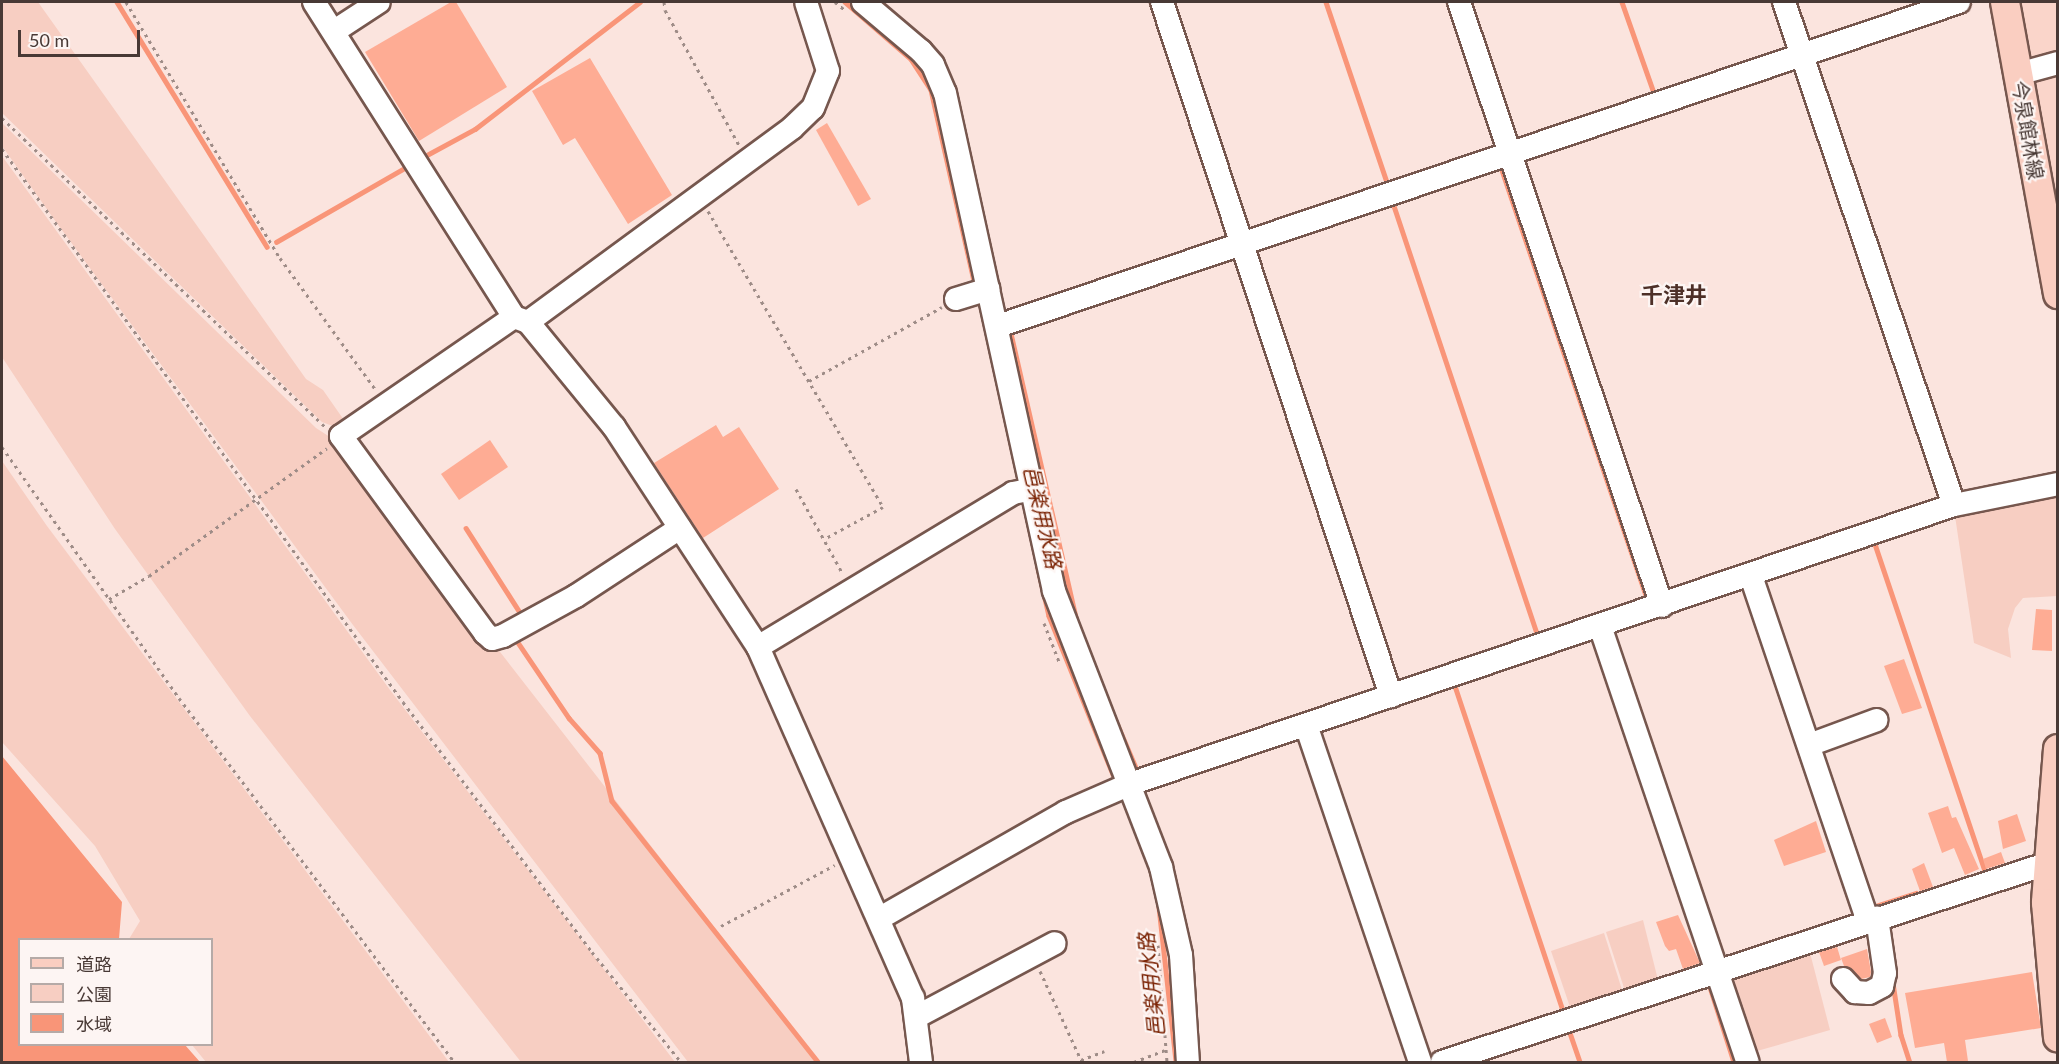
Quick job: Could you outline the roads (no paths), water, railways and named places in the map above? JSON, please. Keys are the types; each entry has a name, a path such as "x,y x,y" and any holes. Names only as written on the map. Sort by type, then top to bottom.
{"main road":[{"name":"今泉館林線","path":"2005,2 2058,294"},
{"path":"2058,749 2046,864 2058,1037"}],"street":[{"path":"314,2 336,30 521,319 614,427 758,647 853,856 914,998 921,1062"},
{"path":"336,30 379,2"},
{"path":"680,528 576,596 492,639 338,439 385,404 521,319 747,160 813,108 826,82 827,59 806,2"},
{"path":"863,2 921,51 939,77 951,113 975,292 998,326 1025,490 1058,602 1123,787 1161,867 1181,955 1188,1062"},
{"path":"1162,2 1391,696"},
{"path":"1459,2 1662,606"},
{"path":"1784,2 1954,505"},
{"path":"998,326 1959,2"},
{"path":"2018,74 2058,63"},
{"path":"880,918 1066,812 1123,787 1751,576 1954,505 2058,484"},
{"path":"758,647 1025,490"},
{"path":"1751,576 1809,745 1873,919 1885,973 1882,986 1863,993 1850,989 1843,978"},
{"path":"1600,626 1748,1062"},
{"path":"1809,745 1877,720"},
{"path":"1306,725 1420,1062"},
{"path":"1442,1062 2046,864"},
{"path":"916,1017 1055,943"}],"water":[{"path":"2,756 122,902 119,938 18,938 18,1046 186,1046 200,1062 2,1062"}],"waterway":[{"path":"117,2 267,247"},
{"path":"425,156 475,129 640,2"},
{"name":"邑楽用水路","path":"845,2 911,59 931,90 975,285"},
{"path":"1326,2 1388,185"},
{"path":"1622,2 1654,93 1652,98"},
{"path":"276,242 408,166"},
{"path":"1501,167 1647,599 1644,600"},
{"path":"1392,200 1538,637"},
{"path":"1010,329 1077,621"},
{"path":"466,528 523,617"},
{"path":"1875,544 1987,876"},
{"name":"邑楽用水路","path":"1038,568 1049,616 1114,777"},
{"path":"515,638 569,718 600,753 612,801 818,1062"},
{"path":"1455,686 1563,1010"},
{"path":"1116,721 1137,770 1144,767"},
{"path":"1876,906 1916,893"},
{"name":"邑楽用水路","path":"1159,907 1176,1062"},
{"path":"1893,983 1901,1035 1910,1062"},
{"path":"1709,984 1734,1062"},
{"path":"1568,1027 1580,1062"}],"district":[{"name":"千津井","path":"1674,295"}]}
